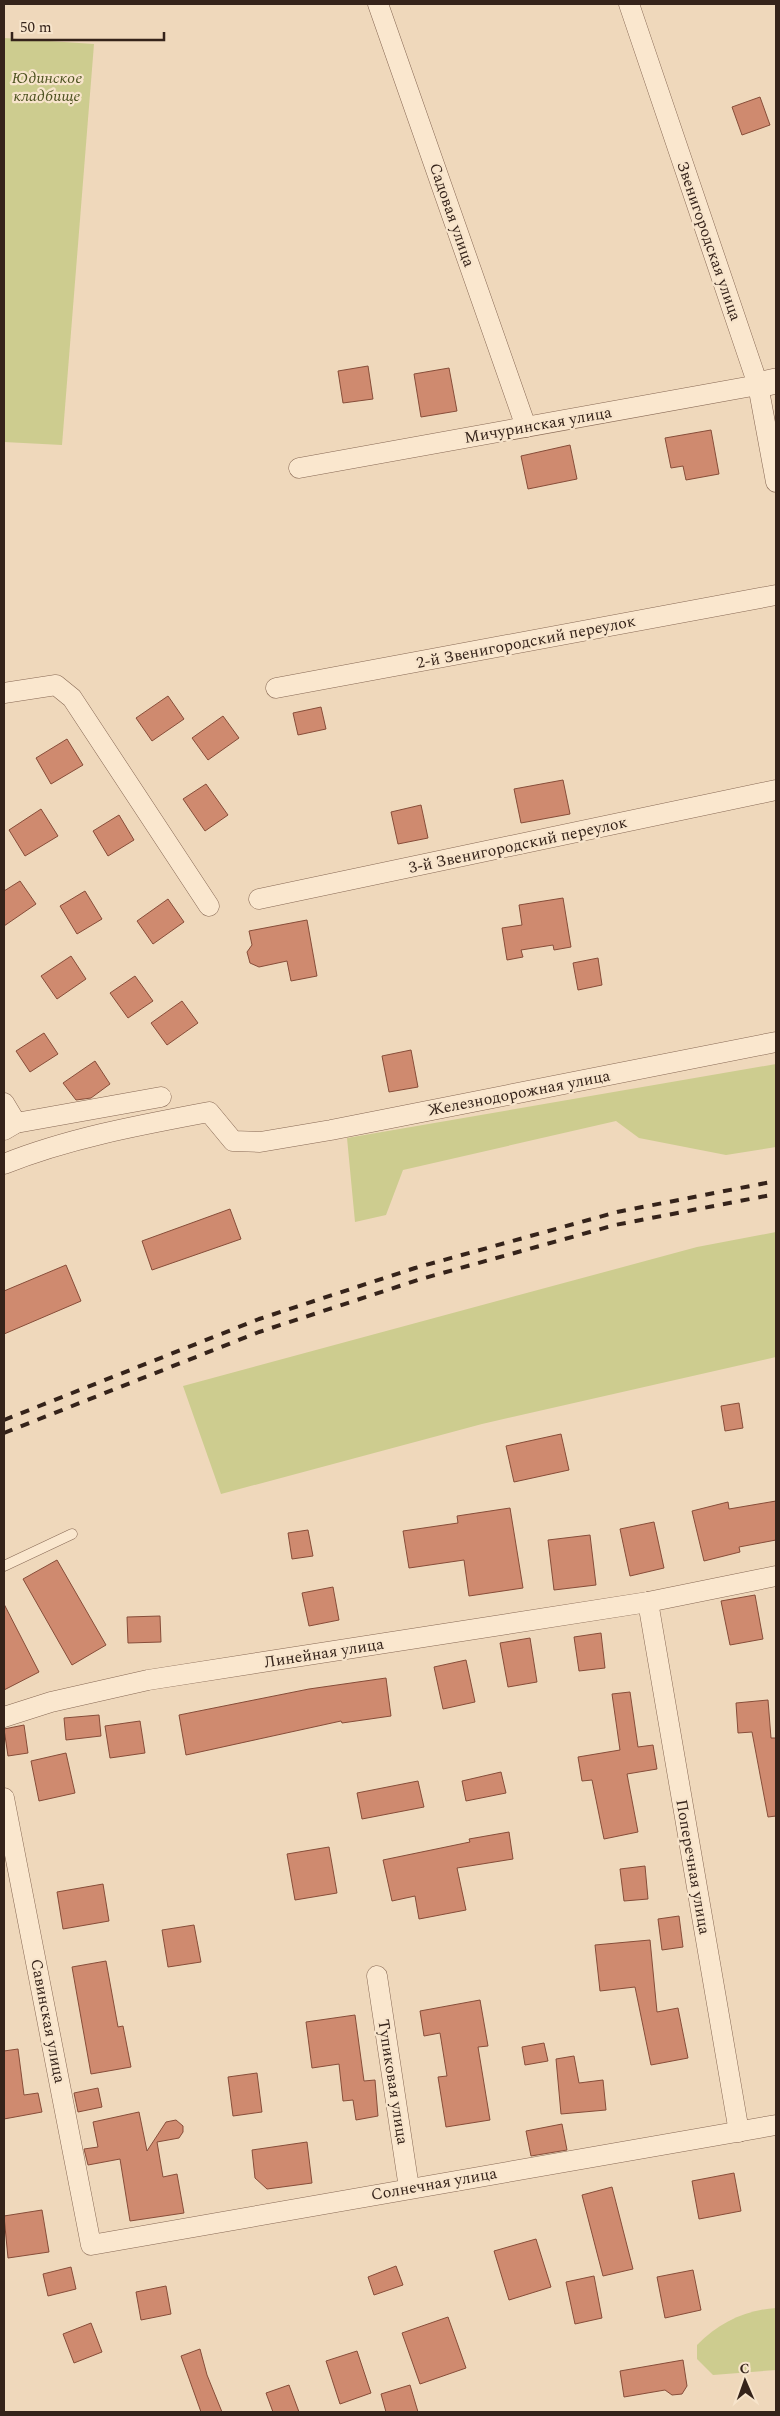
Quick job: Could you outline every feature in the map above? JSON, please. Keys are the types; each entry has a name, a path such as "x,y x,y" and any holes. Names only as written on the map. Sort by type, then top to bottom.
{"street":[{"name":"Садовая улица","path":"378,4 526,427"},
{"name":"Звенигородская улица","path":"629,4 767,383 776,482"},
{"name":"Мичуринская улица","path":"299,468 767,383"},
{"name":"2-й Звенигородский переулок","path":"276,688 776,596"},
{"path":"4,693 56,685 72,698 209,906"},
{"name":"3-й Звенигородский переулок","path":"260,899 776,790"},
{"name":"Железнодорожная улица","path":"4,1164 37,1150 136,1126 209,1112 233,1141 260,1142 351,1126 776,1042"},
{"path":"4,1103 10,1126 161,1097"},
{"name":"Линейная улица","path":"4,1717 51,1702 148,1680 648,1602 776,1576"},
{"name":"Поперечная улица","path":"648,1602 739,2132"},
{"name":"Савинская улица","path":"4,1798 91,2245"},
{"name":"Тупиковая улица","path":"377,1976 409,2188"},
{"name":"Солнечная улица","path":"91,2245 776,2125"}],"lane":[{"path":"4,1566 72,1534"}],"green space":[{"name":"Юдинское кладбище","path":"4,38 94,44 62,445 4,442"},
{"path":"776,1064 776,1147 726,1155 639,1138 616,1121 403,1170 386,1215 355,1222 347,1138"},
{"path":"776,1232 776,1357 482,1424 221,1494 183,1386 697,1247"},
{"path":"776,2308 776,2370 713,2375 697,2359 697,2345 723,2324 743,2315"}],"building":[{"path":"760,97 770,125 742,135 732,107"},
{"path":"368,366 373,399 343,403 338,371"},
{"path":"449,368 457,411 421,417 414,374"},
{"path":"711,430 719,474 686,480 683,466 671,468 665,438"},
{"path":"570,445 577,479 528,489 521,456"},
{"path":"168,696 184,719 152,741 136,718"},
{"path":"321,707 326,729 298,735 293,713"},
{"path":"223,716 239,738 208,760 192,738"},
{"path":"67,739 83,765 51,784 36,758"},
{"path":"563,780 570,814 521,823 514,789"},
{"path":"206,784 228,815 205,831 183,799"},
{"path":"421,805 428,838 398,844 391,812"},
{"path":"41,809 58,836 25,856 9,830"},
{"path":"119,815 134,840 108,856 93,831"},
{"path":"20,881 36,904 4,926 4,891"},
{"path":"85,891 102,919 77,934 60,906"},
{"path":"563,898 571,947 554,950 553,945 521,950 523,957 507,960 502,928 522,925 519,905"},
{"path":"168,899 184,922 153,944 137,921"},
{"path":"307,920 317,976 291,981 287,961 259,967 250,963 247,952 252,945 249,931"},
{"path":"71,956 86,979 57,999 41,976"},
{"path":"598,958 602,985 578,990 573,963"},
{"path":"135,976 153,1001 128,1018 110,993"},
{"path":"182,1001 198,1023 167,1045 151,1023"},
{"path":"44,1033 58,1054 30,1072 16,1051"},
{"path":"411,1050 418,1087 389,1092 382,1056"},
{"path":"95,1061 110,1084 91,1098 76,1100 63,1083"},
{"path":"230,1209 241,1239 152,1270 142,1241"},
{"path":"66,1265 81,1301 4,1334 4,1291"},
{"path":"739,1403 743,1428 725,1431 721,1406"},
{"path":"561,1434 569,1470 514,1482 506,1446"},
{"path":"776,1501 776,1540 739,1547 740,1552 704,1561 692,1511 728,1502 729,1509"},
{"path":"510,1508 523,1588 469,1596 464,1560 409,1568 403,1531 458,1523 457,1516"},
{"path":"654,1522 664,1568 630,1576 620,1529"},
{"path":"308,1530 313,1556 292,1559 288,1533"},
{"path":"590,1535 596,1585 554,1590 548,1540"},
{"path":"57,1560 106,1645 72,1665 23,1579"},
{"path":"333,1587 339,1620 309,1626 302,1593"},
{"path":"755,1595 763,1639 730,1645 721,1601"},
{"path":"4,1604 39,1672 4,1690"},
{"path":"160,1616 161,1642 128,1643 127,1617"},
{"path":"601,1633 605,1668 579,1671 574,1637"},
{"path":"530,1638 537,1682 508,1687 500,1643"},
{"path":"466,1660 475,1702 443,1709 434,1667"},
{"path":"386,1678 391,1716 342,1723 341,1721 186,1755 179,1715 309,1689"},
{"path":"630,1692 638,1747 653,1745 657,1769 627,1774 638,1832 604,1839 592,1780 582,1781 578,1757 620,1750 612,1694"},
{"path":"768,1700 771,1738 776,1738 776,1816 768,1817 752,1732 738,1733 736,1703"},
{"path":"99,1715 101,1736 66,1740 64,1718"},
{"path":"140,1721 145,1753 110,1758 105,1726"},
{"path":"24,1725 28,1753 8,1756 4,1729"},
{"path":"66,1753 75,1793 39,1801 31,1761"},
{"path":"501,1772 506,1793 466,1801 462,1781"},
{"path":"418,1781 424,1807 362,1819 357,1793"},
{"path":"509,1832 513,1859 457,1868 466,1910 419,1919 415,1896 392,1901 383,1860 470,1842 469,1839"},
{"path":"329,1847 337,1893 295,1900 287,1854"},
{"path":"645,1866 648,1899 624,1901 620,1869"},
{"path":"103,1884 109,1921 63,1929 57,1892"},
{"path":"679,1916 683,1947 662,1950 658,1919"},
{"path":"194,1925 201,1962 168,1967 162,1930"},
{"path":"650,1940 657,2012 678,2008 688,2058 651,2065 635,1987 600,1991 595,1945"},
{"path":"106,1961 118,2027 123,2026 131,2067 91,2074 72,1967"},
{"path":"480,2000 488,2046 478,2047 490,2120 446,2127 438,2077 447,2076 440,2033 424,2036 420,2011"},
{"path":"355,2015 364,2081 375,2080 378,2116 356,2120 353,2100 343,2101 339,2064 312,2068 306,2022"},
{"path":"544,2043 548,2061 525,2065 522,2047"},
{"path":"18,2049 24,2095 38,2093 42,2112 4,2119 4,2051"},
{"path":"574,2056 579,2083 603,2080 606,2110 561,2114 556,2059"},
{"path":"257,2073 262,2112 233,2116 228,2077"},
{"path":"98,2088 102,2107 78,2112 74,2093"},
{"path":"139,2112 147,2151 166,2122 176,2120 183,2126 183,2132 179,2138 157,2142 163,2177 177,2174 184,2213 130,2221 120,2159 88,2165 84,2149 98,2147 93,2122"},
{"path":"562,2124 567,2150 531,2156 526,2131"},
{"path":"307,2142 312,2183 267,2189 255,2178 252,2150"},
{"path":"734,2173 741,2211 699,2219 692,2181"},
{"path":"612,2187 633,2269 603,2276 582,2195"},
{"path":"42,2210 49,2252 8,2258 4,2216"},
{"path":"536,2239 551,2287 509,2300 494,2251"},
{"path":"396,2266 403,2285 374,2295 368,2277"},
{"path":"71,2267 76,2289 48,2296 43,2274"},
{"path":"693,2270 701,2310 665,2318 657,2277"},
{"path":"594,2276 602,2318 575,2324 566,2282"},
{"path":"166,2286 171,2314 141,2320 136,2292"},
{"path":"448,2317 466,2368 420,2384 402,2333"},
{"path":"91,2323 102,2352 74,2363 63,2334"},
{"path":"200,2349 207,2375 222,2412 201,2412 181,2356"},
{"path":"357,2351 371,2393 340,2404 326,2361"},
{"path":"683,2360 687,2386 682,2394 672,2395 665,2390 624,2397 620,2371"},
{"path":"289,2385 299,2412 273,2412 266,2393"},
{"path":"410,2385 418,2412 386,2412 381,2394"}],"railway":[{"path":"4,1420 259,1319 415,1268 617,1212 776,1181"},
{"path":"4,1433 259,1332 421,1279 615,1225 776,1194"}]}
